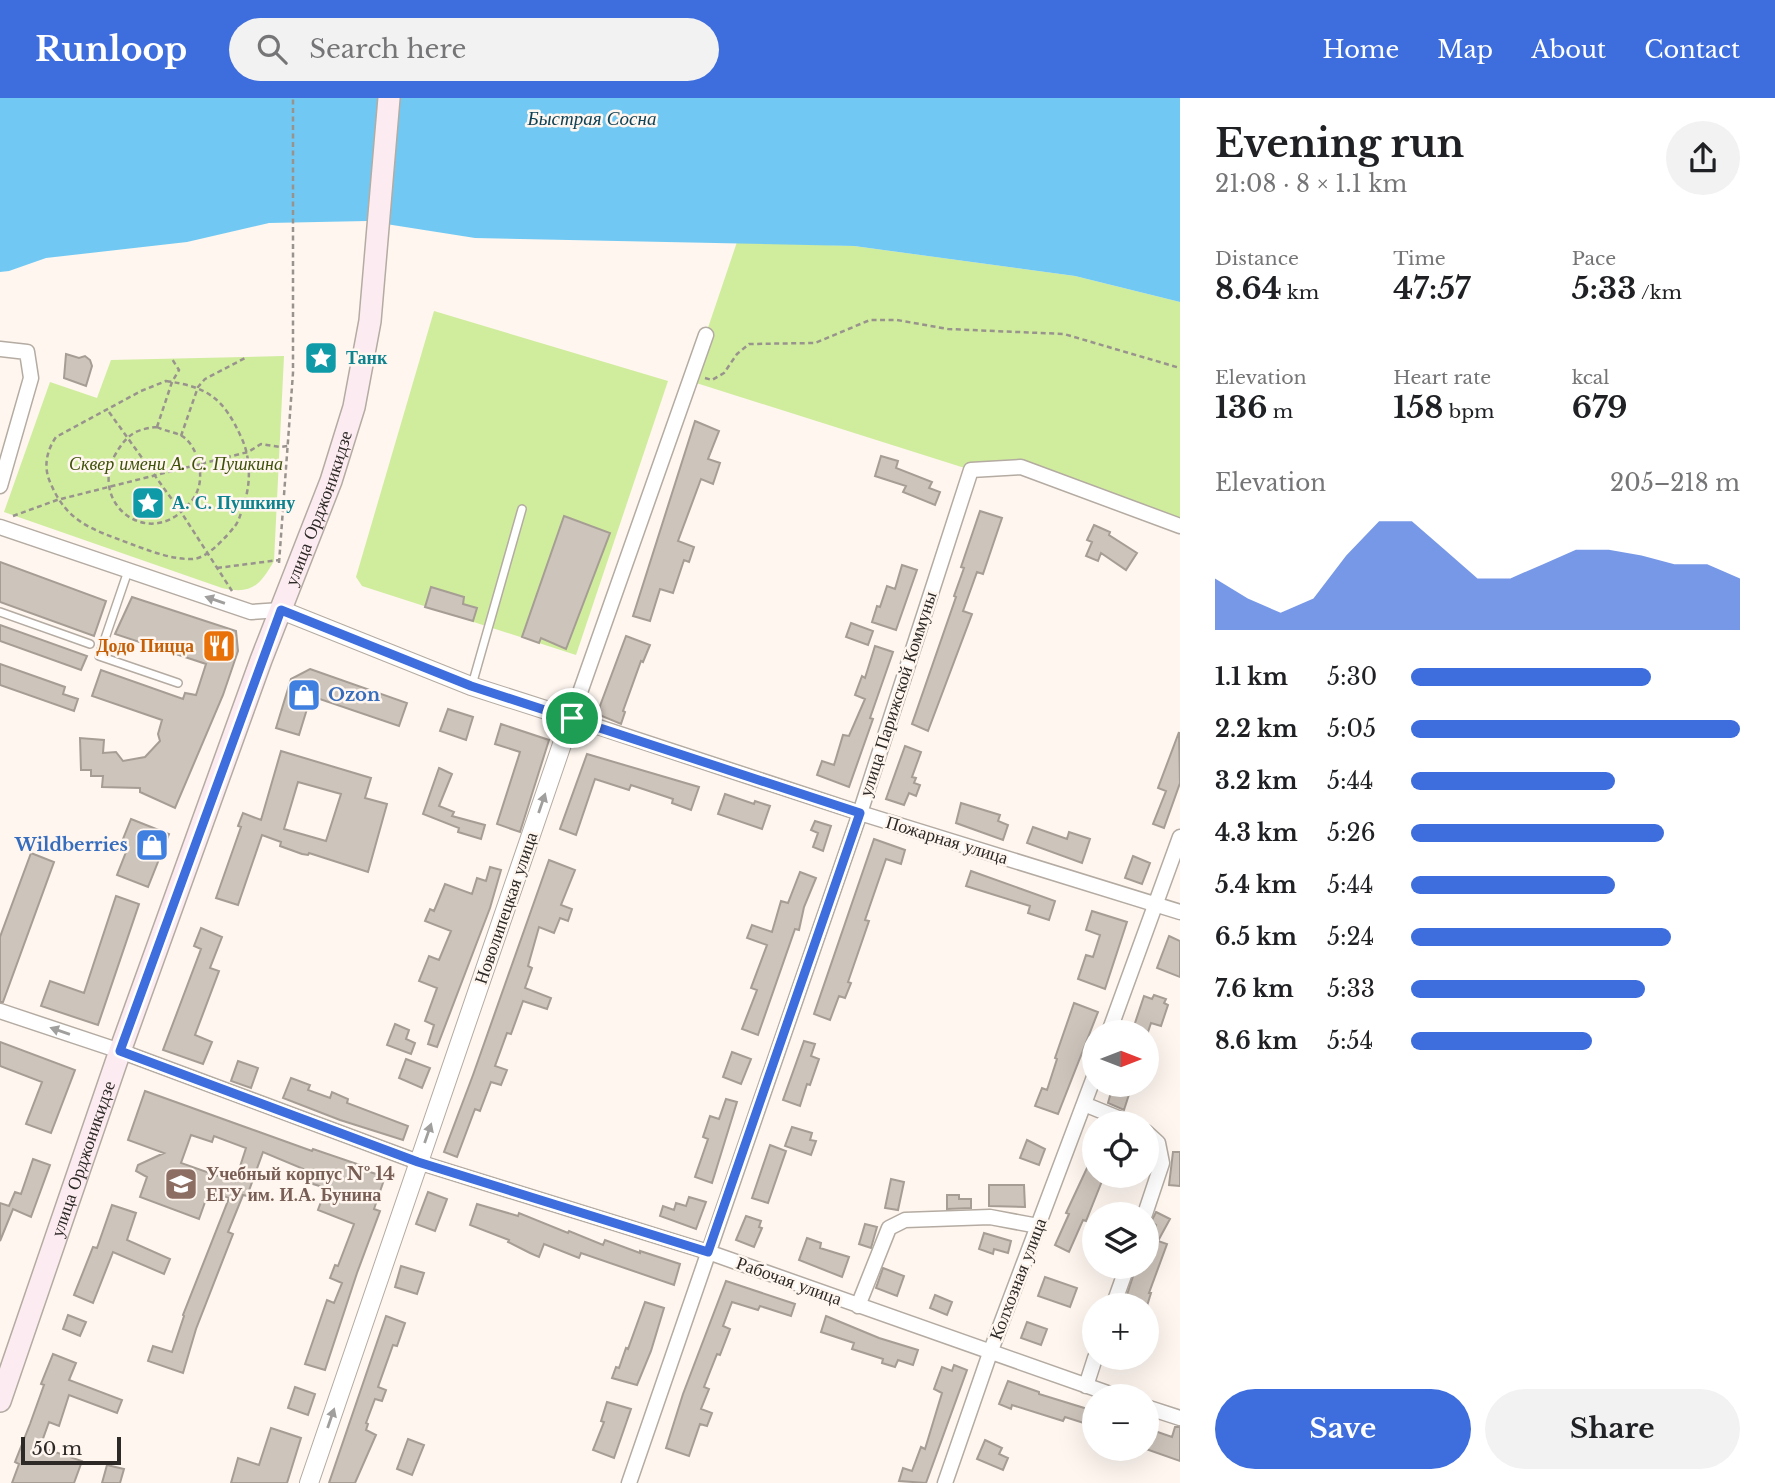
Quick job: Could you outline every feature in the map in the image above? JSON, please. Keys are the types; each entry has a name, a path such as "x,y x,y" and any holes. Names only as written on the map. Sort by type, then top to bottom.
{"main road":[{"name":"улица Орджоникидзе","path":"0,1401 120,1051 281,610 331,481 354,407 370,321 389,98"}],"street":[{"name":"Новолипецкая улица","path":"309,1483 706,335"},
{"path":"0,349 27,352 31,378 0,486"},
{"name":"улица Парижской Коммуны","path":"629,1483 860,813 971,470 1021,467 1180,526"},
{"path":"4,522 128,570 251,612 281,610"},
{"name":"Пожарная улица","path":"281,610 471,686 860,813 1180,912"},
{"path":"1113,1020 1180,836"},
{"path":"0,1011 120,1051"},
{"name":"Рабочая улица","path":"120,1051 418,1162 708,1252 1082,1385"},
{"name":"Колхозная улица","path":"945,1483 990,1353 1087,1097"},
{"path":"1084,1104 1101,1111"},
{"path":"1159,1148 1162,1163 1159,1172"},
{"path":"858,1306 889,1228 905,1220 990,1217 1038,1226"},
{"path":"1159,1411 1180,1418"}],"lane":[{"path":"471,686 522,509"},
{"path":"128,570 99,656 178,683"},
{"path":"0,612 90,644"}],"path":[{"path":"278,569 293,373 293,98"},
{"path":"692,375 712,380 724,373 749,344 815,342 870,320 897,320 948,329 1064,334 1180,368"},
{"path":"181,436 198,387 205,379 247,357"},
{"path":"157,428 172,382 179,370 172,359"},
{"path":"166,381 198,387 215,397 236,425 248,452 247,495 236,525 208,553 195,559 156,553 94,530 67,512 57,500 46,472 49,447 56,437 109,411 141,391 166,381"},
{"path":"109,411 181,512 232,591"},
{"path":"157,428 181,436 194,447 198,464 198,489 181,512 152,524 134,521 112,499 108,475 113,460 128,435 139,429 157,428"},
{"path":"4,522 57,500 248,452 261,444 288,446"},
{"path":"217,568 279,560"}],"green space":[{"path":"737,242 854,246 1075,276 1180,302 1180,526 1021,467 971,470 690,381"},
{"path":"434,311 668,381 576,655 362,586 356,577"},
{"name":"Сквер имени А. С. Пушкина","path":"284,356 274,561 254,586 241,590 222,588 4,512 50,382 97,398 111,360"}],"water":[{"name":"Быстрая Сосна","path":"0,98 1180,98 1180,302 1075,276 854,246 475,238 367,221 269,223 187,242 46,258 0,272"}],"building":[{"path":"66,354 79,358 85,356 90,360 92,366 86,386 64,378"},
{"path":"695,421 719,431 708,459 720,463 713,484 701,479 678,541 694,547 689,562 684,560 673,593 660,589 650,621 633,616"},
{"path":"881,456 898,461 896,468 932,482 929,488 940,492 935,505 903,492 906,486 875,476"},
{"path":"980,511 1002,518 983,574 977,572 963,611 972,614 928,731 912,724 956,597 954,596 964,568 961,567"},
{"path":"564,516 610,533 566,649 541,638 539,643 522,637"},
{"path":"1094,525 1110,532 1109,535 1137,553 1126,570 1101,553 1098,561 1086,556 1092,542 1087,540"},
{"path":"0,562 106,601 94,636 0,602"},
{"path":"902,565 917,570 896,630 872,622 887,586 895,589"},
{"path":"431,587 464,597 463,604 477,608 473,621 425,607"},
{"path":"132,597 236,631 238,651 223,695 175,808 140,792 140,788 102,787 103,776 91,776 91,770 81,770 80,738 104,740 103,753 116,752 123,761 145,757 160,741 158,734 162,720 92,696 101,670 183,699 185,693 196,695 206,664 115,634"},
{"path":"851,623 873,631 868,645 846,637"},
{"path":"0,625 87,656 81,670 0,641"},
{"path":"626,636 650,645 643,662 641,661 621,724 597,714"},
{"path":"875,646 893,652 849,787 817,775 822,761 834,765 843,735 849,736 865,699 855,695 862,676 865,678"},
{"path":"0,664 65,687 63,694 78,699 74,711 0,685"},
{"path":"310,669 407,703 399,726 311,696 299,735 276,728 291,679"},
{"path":"448,709 473,717 466,740 440,731"},
{"path":"501,724 549,740 520,832 497,824 520,752 495,744"},
{"path":"1179,732 1180,783 1164,828 1153,824 1166,791 1158,788"},
{"path":"905,746 921,752 912,777 916,778 914,783 920,785 916,796 909,793 904,805 886,799"},
{"path":"281,751 371,778 365,798 387,804 368,872 309,853 302,854 280,846 281,842 262,835 238,905 216,898 241,827 238,826 243,813 261,820","holes":["298,782 341,794 326,841 284,829"]},
{"path":"587,754 699,787 691,810 672,803 673,799 631,785 629,790 595,779 576,835 560,829"},
{"path":"439,768 452,774 439,806 454,812 452,816 485,825 481,839 458,832 459,828 423,814"},
{"path":"725,794 754,804 755,801 770,806 762,829 718,814"},
{"path":"961,803 1000,815 998,821 1008,825 1003,840 956,823"},
{"path":"131,819 169,834 148,887 117,875 126,852 119,849"},
{"path":"815,821 831,826 823,851 813,847 818,833 811,830"},
{"path":"1033,827 1067,839 1069,832 1090,839 1082,863 1027,843"},
{"path":"874,839 905,850 901,864 886,859 865,920 869,921 848,982 851,983 845,998 839,996 830,1020 814,1014"},
{"path":"31,853 54,862 3,1002 0,1002 0,937"},
{"path":"1133,856 1150,863 1142,884 1125,878"},
{"path":"549,860 575,870 561,905 572,909 568,921 560,918 554,933 539,927 528,966 532,968 525,988 551,998 547,1009 523,1001 495,1066 507,1070 501,1085 491,1082 480,1111 475,1109 457,1157 444,1152"},
{"path":"490,867 501,870 490,908 437,1047 428,1044 434,1025 425,1021 437,988 419,981 429,956 439,960 451,931 425,921 430,909 434,911 445,884 472,894 477,878 486,881"},
{"path":"971,871 1055,901 1049,920 1028,913 1030,906 966,886"},
{"path":"800,872 816,878 758,1035 742,1029 757,990 751,988 767,945 747,938 752,925 772,932 781,901 788,903"},
{"path":"116,896 139,904 98,1025 41,1006 50,981 84,993"},
{"path":"1092,911 1127,922 1105,989 1078,979 1086,955 1093,957 1100,935 1086,930"},
{"path":"201,928 222,937 210,968 219,971 195,1035 212,1042 203,1064 163,1050 201,949 194,946"},
{"path":"1169,936 1180,941 1180,977 1157,968"},
{"path":"1154,995 1166,999 1164,1003 1168,1005 1161,1026 1159,1020 1136,1020 1144,996 1152,999"},
{"path":"1074,1003 1098,1012 1095,1020 1082,1020 1082,1053 1058,1114 1035,1106 1042,1088 1047,1090 1057,1059 1055,1058"},
{"path":"395,1024 409,1030 406,1039 415,1043 411,1054 387,1045"},
{"path":"804,1041 815,1044 811,1056 819,1059 800,1106 783,1100"},
{"path":"0,1042 75,1070 51,1133 26,1124 42,1082 0,1066"},
{"path":"732,1052 751,1059 741,1084 723,1077"},
{"path":"406,1059 430,1068 422,1088 399,1078"},
{"path":"238,1061 258,1068 251,1088 231,1081"},
{"path":"291,1078 310,1085 308,1090 330,1098 332,1092 348,1099 347,1103 408,1126 403,1140 283,1098"},
{"path":"145,1091 312,1151 313,1149 366,1167 364,1170 385,1177 374,1209 380,1211 325,1370 305,1364 327,1300 334,1303 342,1283 330,1278 335,1265 338,1266 354,1224 318,1210 326,1188 303,1181 306,1170 263,1152 247,1196 243,1195 228,1232 233,1234 196,1329 183,1373 148,1361 153,1346 172,1352 183,1315 229,1198 209,1191 199,1219 140,1197 147,1177 136,1171 138,1165 164,1153 128,1140","holes":["191,1135 212,1142 214,1136 246,1148 235,1182 181,1163"]},
{"path":"1110,1097 1128,1097 1124,1110 1108,1103"},
{"path":"726,1099 737,1102 712,1183 695,1177 708,1139 703,1137 710,1116 719,1119"},
{"path":"792,1127 812,1133 810,1140 816,1141 811,1155 785,1146"},
{"path":"1027,1140 1045,1149 1039,1165 1020,1158"},
{"path":"770,1145 786,1151 768,1203 752,1198"},
{"path":"1173,1152 1180,1152 1180,1186 1169,1185"},
{"path":"33,1159 50,1165 31,1217 13,1209 0,1241 0,1203 9,1206 15,1192 21,1194"},
{"path":"891,1179 904,1182 898,1210 885,1208"},
{"path":"1082,1179 1082,1188 1099,1188 1094,1202 1082,1202 1082,1222 1069,1252 1055,1245 1069,1214 1066,1213"},
{"path":"989,1185 1024,1185 1025,1207 989,1206"},
{"path":"428,1192 447,1199 435,1231 416,1224"},
{"path":"947,1195 971,1199 971,1208 947,1209"},
{"path":"689,1197 706,1202 696,1229 660,1216 663,1206 674,1210 676,1203 686,1206"},
{"path":"477,1204 518,1216 519,1213 603,1245 605,1240 680,1264 674,1285 581,1253 579,1258 544,1244 539,1257 508,1242 509,1240 470,1225"},
{"path":"112,1205 136,1213 127,1240 170,1259 164,1274 113,1252 93,1303 74,1295 93,1247 97,1248"},
{"path":"1159,1214 1170,1219 1159,1239"},
{"path":"746,1216 761,1221 759,1227 762,1228 754,1247 736,1240"},
{"path":"865,1224 877,1227 871,1248 859,1244"},
{"path":"984,1233 1011,1241 1008,1253 994,1249 993,1254 979,1249"},
{"path":"807,1238 821,1243 820,1248 849,1257 842,1277 799,1260"},
{"path":"1159,1241 1167,1244 1159,1266"},
{"path":"401,1266 424,1273 417,1294 395,1287"},
{"path":"883,1268 904,1276 897,1296 876,1288"},
{"path":"1045,1277 1077,1288 1070,1307 1038,1296"},
{"path":"1132,1279 1154,1279 1149,1293 1128,1293"},
{"path":"726,1281 795,1304 791,1316 760,1306 758,1310 732,1302 723,1326 730,1329 704,1387 709,1389 701,1409 712,1413 707,1426 700,1424 689,1456 666,1448 683,1394"},
{"path":"935,1295 952,1302 947,1315 930,1308"},
{"path":"645,1302 664,1308 637,1385 612,1378 616,1367 619,1368 626,1348 628,1349"},
{"path":"68,1315 86,1322 80,1336 63,1329"},
{"path":"386,1316 405,1323 397,1346 393,1345 378,1387 386,1390 382,1401 375,1399 366,1423 366,1430 376,1435 355,1483 329,1483"},
{"path":"826,1316 879,1338 918,1350 913,1365 898,1360 895,1367 882,1363 883,1359 852,1349 854,1343 821,1332"},
{"path":"1027,1322 1047,1329 1041,1345 1021,1338"},
{"path":"53,1354 76,1363 69,1380 122,1400 117,1413 69,1395 59,1426 49,1422 40,1447 82,1461 74,1483 12,1483 19,1464 15,1462"},
{"path":"954,1365 967,1370 926,1483 899,1481 903,1468 912,1471 921,1447 925,1449 942,1393 934,1389 942,1367 952,1371"},
{"path":"1008,1381 1082,1407 1082,1422 1065,1417 1063,1421 1012,1405 1011,1409 999,1404"},
{"path":"295,1387 315,1394 308,1415 288,1408"},
{"path":"607,1402 631,1409 614,1458 593,1450 604,1422 601,1421"},
{"path":"1175,1427 1180,1427 1180,1461 1159,1454 1159,1432 1172,1437"},
{"path":"271,1428 301,1438 287,1483 231,1483 238,1458 259,1465"},
{"path":"408,1439 424,1445 412,1475 397,1469"},
{"path":"985,1440 1002,1448 999,1454 1008,1458 1003,1470 977,1459"},
{"path":"107,1465 124,1469 120,1483 102,1483"}],"place":[{"name":"Танк","path":"321,358"},
{"name":"А. С. Пушкину","path":"148,503"},
{"name":"Додо Пицца","path":"219,646"},
{"name":"Ozon","path":"304,695"},
{"name":"Wildberries","path":"152,845"},
{"name":"Учебный корпус № 14 ЕГУ им. И.А. Бунина","path":"181,1184"}],"route":[{"path":"281,610 471,686 572,718 860,813 708,1252 418,1162 120,1051 281,610"}]}
